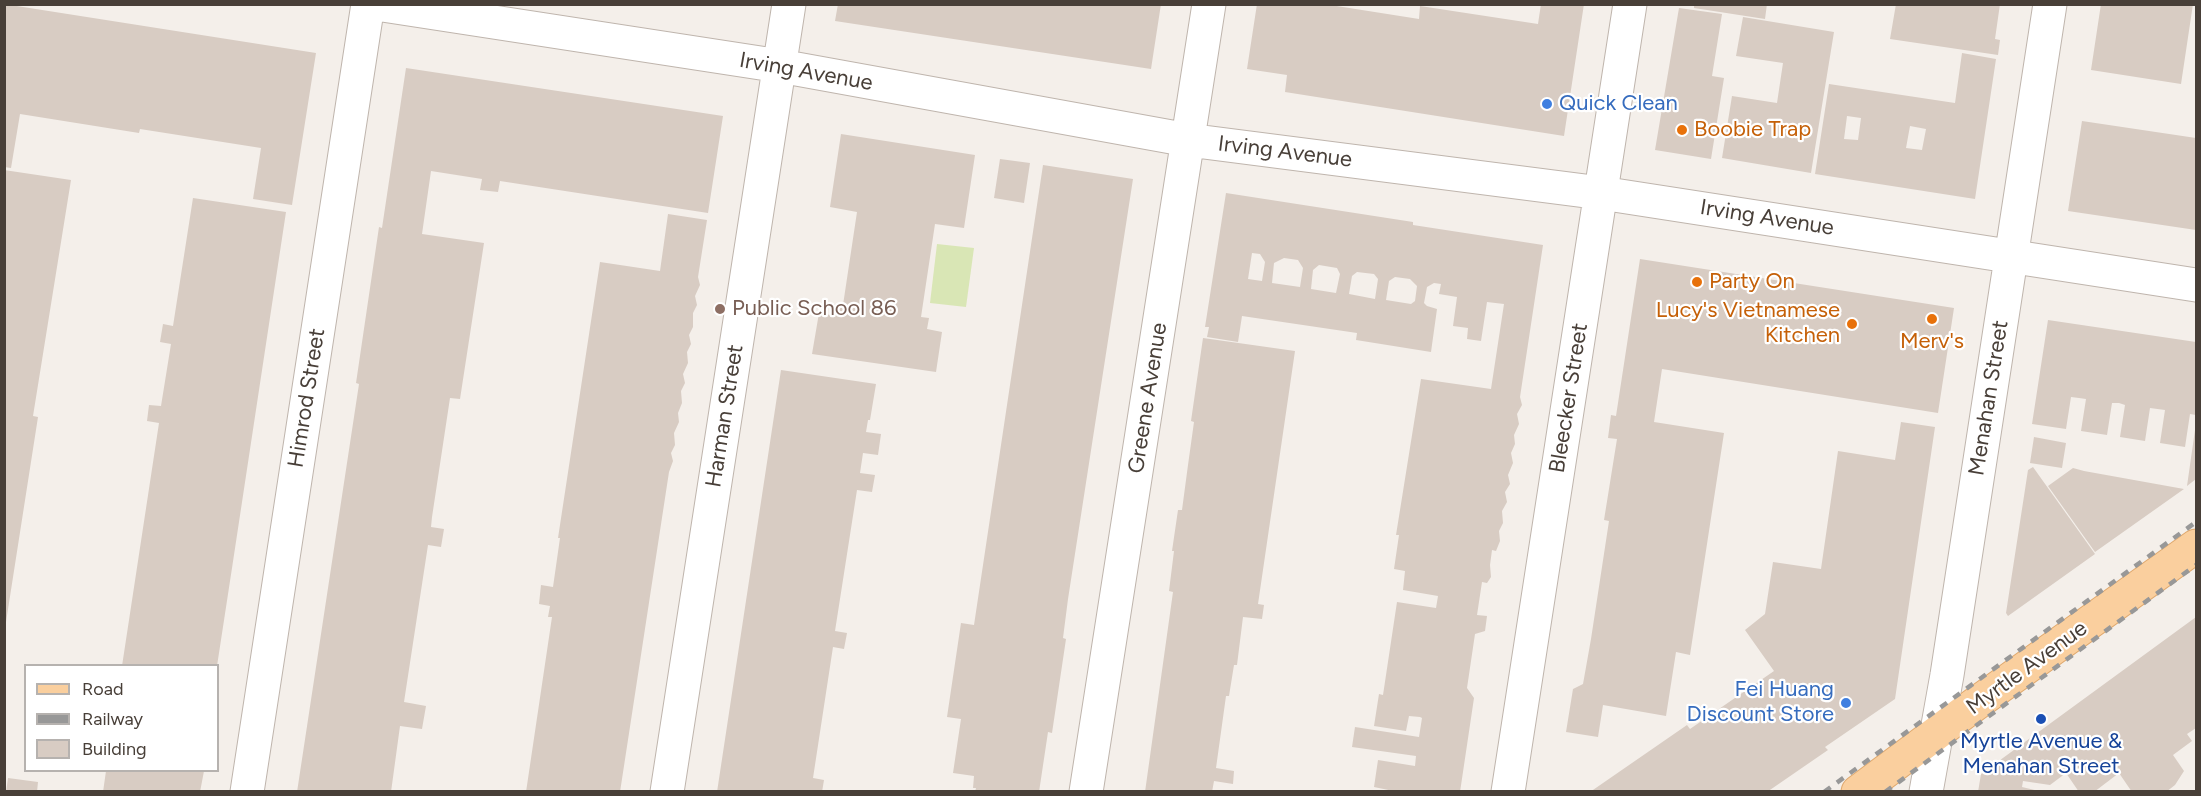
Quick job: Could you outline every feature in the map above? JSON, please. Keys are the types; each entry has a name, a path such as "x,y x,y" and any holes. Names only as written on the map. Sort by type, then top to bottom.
{"main road":[{"name":"Myrtle Avenue","path":"1858,792 2196,546"}],"street":[{"name":"Himrod Street","path":"247,792 368,4"},
{"name":"Irving Avenue","path":"376,4 780,66 1188,140 1601,193 2196,285"},
{"name":"Harman Street","path":"667,792 789,4"},
{"name":"Greene Avenue","path":"1086,792 1209,4"},
{"name":"Bleecker Street","path":"1508,792 1630,4"},
{"name":"Menahan Street","path":"1926,792 2050,4"}],"green space":[{"path":"937,244 974,248 966,307 930,303"}],"building":[{"path":"4,4 316,53 292,205 253,199 261,148 140,129 139,133 20,114 11,168 4,167"},
{"path":"838,4 1161,4 1151,69 835,21"},
{"path":"1257,4 1324,4 1419,19 1420,6 1538,24 1541,4 1584,4 1564,136 1285,92 1287,75 1247,69"},
{"path":"1694,4 1767,4 1765,19 1694,8"},
{"path":"1896,4 2000,4 1995,39 2000,40 1998,55 1890,39"},
{"path":"2101,4 2193,4 2181,84 2091,70"},
{"path":"1679,8 1722,14 1712,76 1724,78 1711,159 1655,150"},
{"path":"1743,17 1834,32 1811,173 1722,158 1732,96 1777,103 1783,63 1736,56"},
{"path":"1962,53 1996,59 1975,199 1815,174 1829,84 1955,103","holes":["1847,116 1861,118 1858,140 1844,139","1910,126 1926,129 1922,150 1906,148"]},
{"path":"406,68 723,116 708,213 500,181 498,192 480,190 482,179 431,171 422,234 484,243 460,399 450,398 432,517 431,527 444,529 441,547 428,545 404,702 426,706 422,729 400,726 391,792 297,792 359,384 356,383 379,227 382,228"},
{"path":"2082,121 2196,138 2196,230 2068,211"},
{"path":"841,134 975,155 964,228 935,224 921,317 929,318 927,329 942,332 936,372 812,354 819,313 831,315 833,304 843,305 857,212 830,207"},
{"path":"1000,159 1030,163 1024,203 994,198"},
{"path":"1043,165 1133,179 1068,599 1063,638 1066,639 1052,733 1048,732 1039,792 975,792 974,776 953,773 961,719 947,717 961,623 974,625"},
{"path":"4,170 71,180 33,416 38,417 6,622"},
{"path":"1226,193 1543,245 1520,397 1522,405 1517,414 1519,424 1514,435 1515,444 1511,453 1513,463 1508,475 1510,484 1505,492 1507,502 1502,511 1503,523 1499,531 1500,541 1496,551 1492,550 1491,577 1487,583 1482,582 1477,615 1487,616 1485,631 1475,634 1467,688 1474,698 1460,792 1398,792 1374,787 1378,760 1415,766 1416,756 1352,747 1355,727 1419,737 1422,718 1420,717 1409,716 1406,731 1374,726 1379,694 1383,695 1397,602 1436,608 1438,596 1403,590 1405,571 1394,569 1399,535 1396,535 1421,379 1491,389 1504,304 1487,302 1481,341 1467,339 1468,328 1453,326 1457,297 1439,294 1441,284 1434,283 1427,287 1424,303 1437,309 1431,352 1356,340 1357,333 1242,316 1238,342 1207,337 1209,327 1205,327","holes":["1252,253 1260,254 1265,262 1262,281 1248,279","1284,258 1298,260 1303,268 1300,287 1272,283 1274,263","1319,265 1337,268 1340,274 1336,293 1311,289 1313,270","1357,272 1374,274 1378,279 1375,299 1349,294 1352,276","1395,277 1410,279 1417,286 1415,301 1411,304 1386,300 1389,281"]},
{"path":"193,198 286,212 217,664 122,664 159,423 147,421 149,405 161,406 171,344 160,342 163,324 173,326"},
{"path":"668,214 707,220 698,277 700,285 695,296 697,305 693,313 693,327 689,335 691,344 687,352 688,363 683,374 685,383 681,391 682,403 678,413 679,422 674,433 675,445 671,453 673,461 669,472 620,792 526,792 552,617 548,617 550,606 539,604 541,585 553,587 560,538 558,538 600,262 660,271"},
{"path":"1640,259 1954,308 1938,413 1662,369 1654,422 1724,433 1690,655 1676,652 1666,716 1603,705 1598,737 1566,732 1573,689 1583,684 1591,639 1609,521 1604,520 1617,439 1608,438 1611,415 1616,416"},
{"path":"2048,320 2196,342 2196,415 2190,414 2185,447 2160,443 2165,410 2150,408 2145,441 2120,437 2125,405 2119,403 2112,403 2107,435 2081,431 2086,399 2071,397 2066,429 2032,424"},
{"path":"1203,338 1295,351 1258,604 1264,605 1262,619 1243,617 1237,665 1234,665 1229,696 1226,696 1216,768 1234,771 1233,784 1214,781 1212,792 1145,792 1173,592 1169,591 1174,551 1172,551 1178,510 1182,510 1194,422 1191,421"},
{"path":"781,370 876,384 866,432 881,434 878,455 863,453 860,473 875,475 872,492 857,490 835,631 847,633 844,649 833,647 813,778 824,780 822,792 717,792"},
{"path":"1901,422 1935,427 1895,699 1825,747 1828,750 1767,792 1590,792 1687,725 1690,729 1774,671 1745,630 1765,614 1773,562 1821,569 1838,451 1895,460"},
{"path":"2195,430 2196,479 2187,486"},
{"path":"2034,437 2066,443 2062,468 2030,463"},
{"path":"2033,467 2095,554 2008,616 2006,613 2028,470"},
{"path":"2073,468 2184,489 2095,552 2048,486"},
{"path":"2196,617 2196,728 2187,734 2192,741 2173,755 2184,771 2175,785 2166,792 2132,792 2119,773 2094,792 2079,792 2066,773 2050,785 2023,781 2022,787 2043,792 1978,792 1981,774"},
{"path":"106,772 204,772 200,792 103,792"},
{"path":"8,778 38,782 37,792 6,792"}],"railway":[{"path":"1824,792 2196,522"},
{"path":"1885,792 2196,565"}],"place":[{"name":"Quick Clean","path":"1547,104"},
{"name":"Boobie Trap","path":"1682,130"},
{"name":"Party On","path":"1697,282"},
{"name":"Public School 86","path":"720,309"},
{"name":"Merv's","path":"1932,319"},
{"name":"Lucy's Vietnamese Kitchen","path":"1852,324"},
{"name":"Fei Huang Discount Store","path":"1846,703"},
{"name":"Myrtle Avenue & Menahan Street","path":"2041,719"}]}
